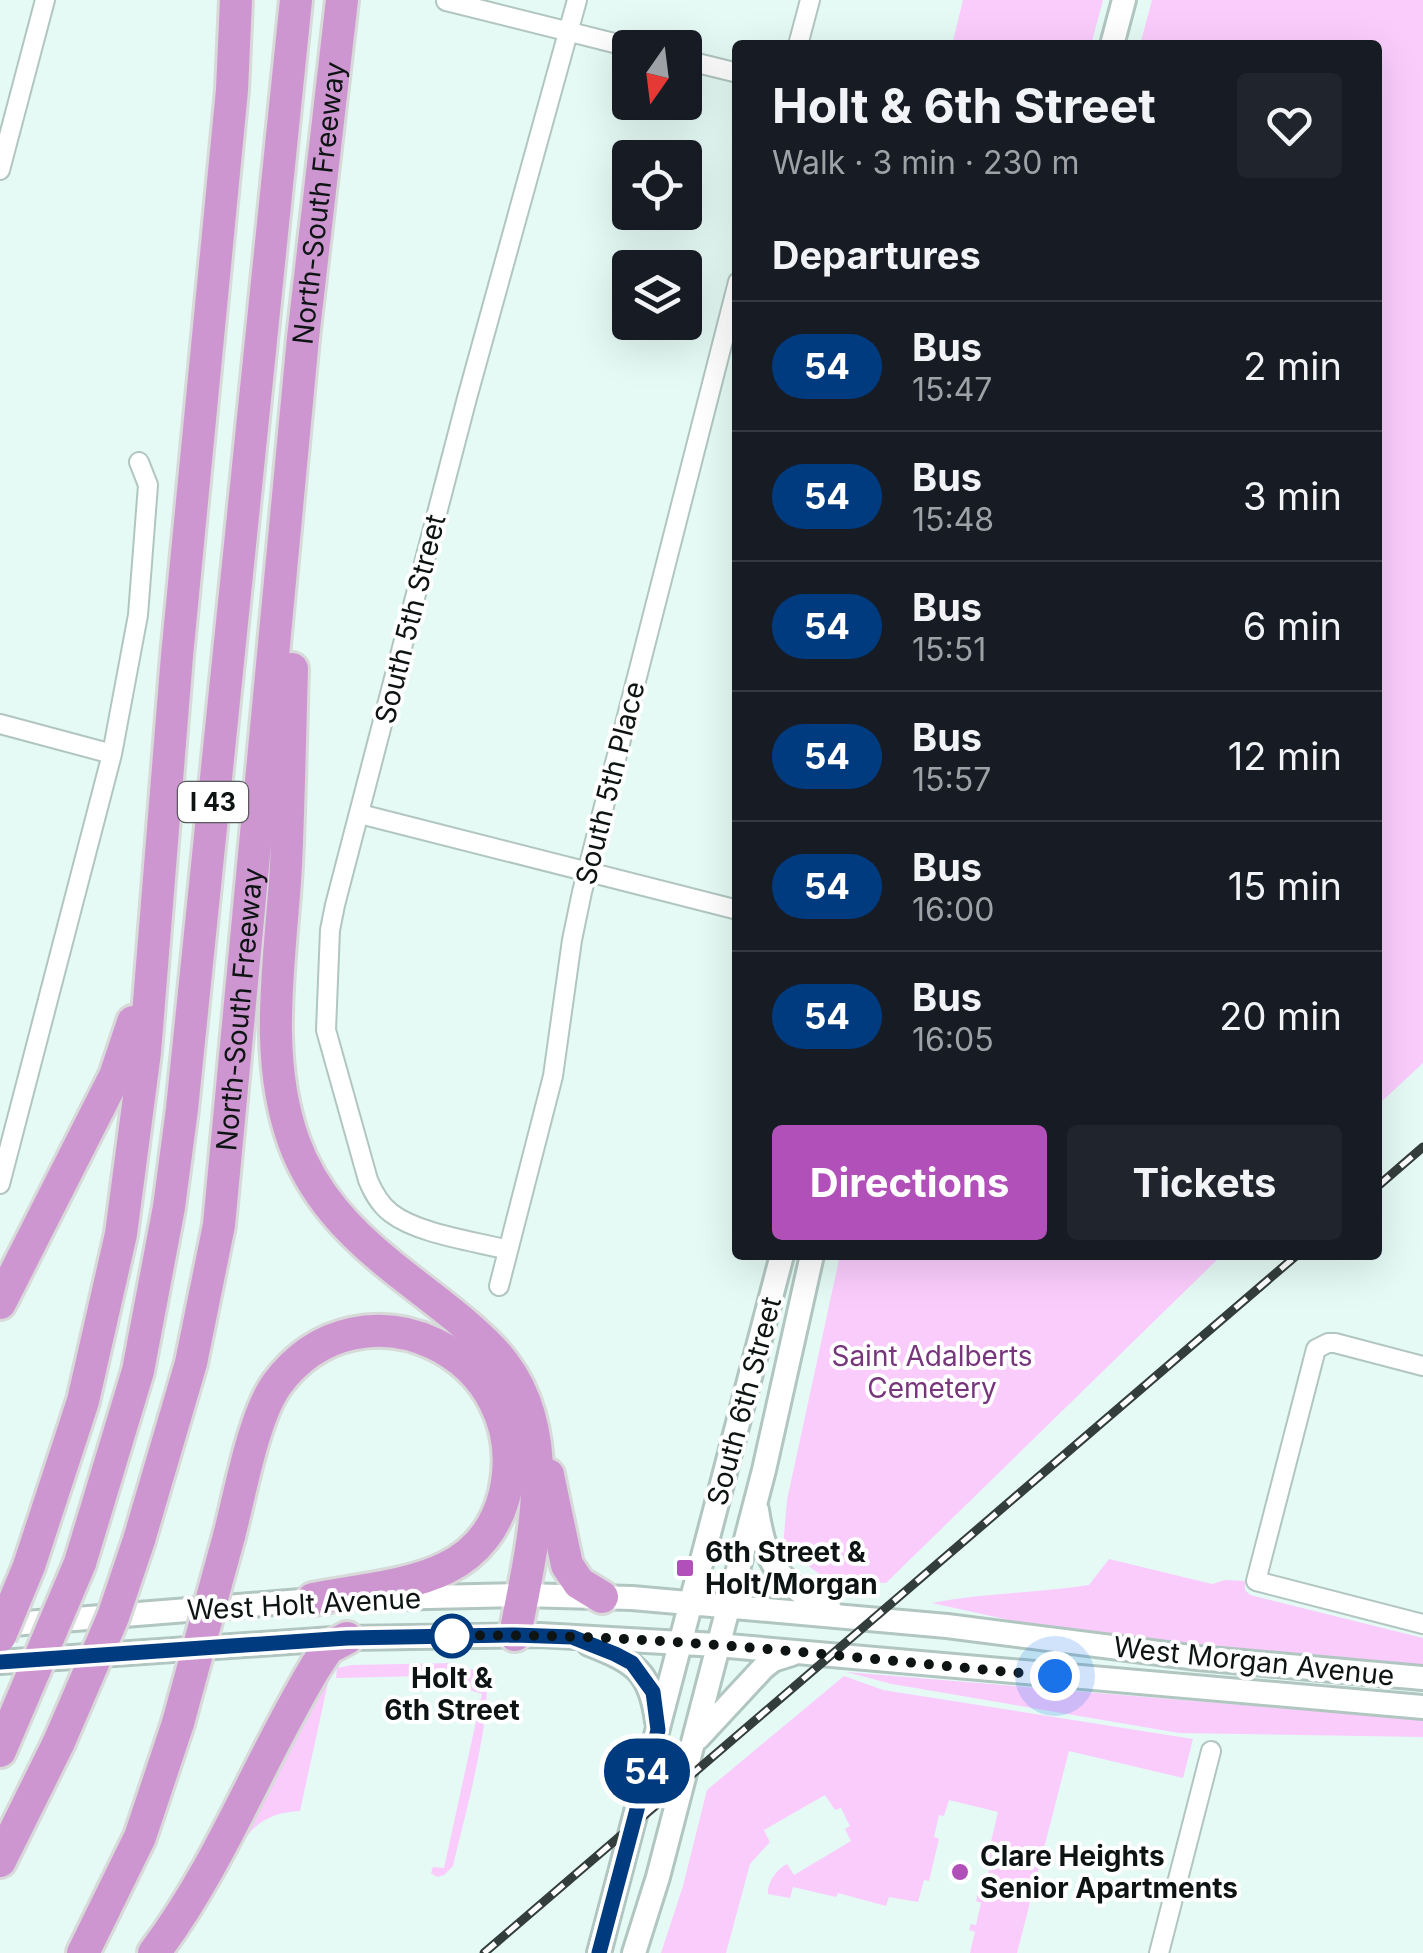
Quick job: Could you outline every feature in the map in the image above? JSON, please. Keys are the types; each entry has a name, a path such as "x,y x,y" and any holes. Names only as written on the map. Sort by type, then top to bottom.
{"highway":[{"path":"0,1636 29,1566 84,1401 120,1234 158,910 177,656 232,90 236,0"},
{"path":"232,90 250,0"},
{"name":"North-South Freeway","path":"1,1749 80,1563 138,1370 169,1207 296,0"},
{"name":"North-South Freeway","path":"0,1861 59,1742 112,1617 139,1540 192,1362 220,1226 304,338 342,0"},
{"path":"304,338 286,866 274,1032 280,1089 293,1140 325,1204 363,1244 504,1362 524,1397 542,1452 567,1565 579,1583 602,1597"},
{"path":"0,1303 114,1076 130,1036 158,910"},
{"path":"83,1953 140,1836 178,1723 261,1418 275,1387 291,1368 338,1338 372,1332 409,1334 437,1344 464,1361 487,1387 509,1440 509,1475 501,1510 472,1551 446,1568 314,1600"},
{"path":"515,1635 534,1526 533,1427"},
{"path":"154,1953 194,1897 228,1837 316,1666 328,1648 347,1638"}],"street":[{"path":"0,170 45,0"},
{"name":"South 5th Street","path":"508,1250 411,1224 391,1213 372,1189 326,1030 330,930 467,398 576,0"},
{"path":"799,40 810,0"},
{"path":"1113,40 1124,0"},
{"path":"446,1 612,42"},
{"path":"702,64 732,72"},
{"name":"South 5th Place","path":"499,1286 554,1076 572,940 588,872 732,306"},
{"path":"0,1184 112,754 138,615 148,485 138,462"},
{"path":"0,724 112,754"},
{"path":"360,814 732,908"},
{"name":"South 6th Street","path":"598,1953 781,1260"},
{"name":"South 6th Street","path":"634,1953 756,1501 811,1260"},
{"path":"1423,1366 1335,1343 1321,1346 1314,1354 1256,1581 1423,1624"},
{"path":"756,1501 762,1543 774,1566 792,1588 838,1615"},
{"name":"West Holt Avenue","path":"0,1625 314,1600 522,1595 728,1606"},
{"name":"West Morgan Avenue","path":"728,1606 838,1615 1198,1658 1423,1678"},
{"name":"West Holt Avenue","path":"0,1662 347,1638 515,1635 717,1645"},
{"path":"572,1637 632,1663 653,1692 658,1730"},
{"name":"West Morgan Avenue","path":"717,1645 1423,1707"},
{"path":"693,1745 763,1668 792,1654"},
{"path":"1160,1953 1210,1752"}],"green space":[{"path":"963,0 1103,0 1092,40 953,40"},
{"path":"1152,0 1423,0 1423,1063 1382,1101 1382,40 1141,40"},
{"name":"Saint Adalberts Cemetery","path":"839,1260 1217,1260 886,1583 826,1579 783,1547 787,1500"},
{"path":"1109,1559 1212,1584 1245,1581 1245,1590 1250,1595 1423,1638 1423,1667 1199,1648 1049,1629 932,1603 1089,1585"},
{"path":"452,1663 473,1670 477,1666 485,1679 487,1695 476,1770 453,1866 437,1877 431,1873 433,1867 444,1868 482,1694 426,1676 336,1678 337,1668 352,1665"},
{"path":"331,1669 300,1811 266,1819 242,1843 236,1841"},
{"path":"846,1672 1423,1720 1423,1737 1179,1733 892,1684"},
{"path":"844,1676 883,1690 1193,1739 1183,1778 1069,1751 1017,1953 970,1953 975,1932 969,1930 971,1924 976,1925 981,1903 976,1901 980,1886 985,1887 990,1865 986,1863 998,1812 949,1800 944,1816 939,1815 934,1837 939,1839 929,1881 924,1880 918,1902 889,1897 886,1906 838,1893 836,1897 793,1887 790,1898 768,1894 771,1881 783,1866 787,1864 794,1875 851,1841 845,1829 850,1826 841,1808 835,1810 825,1795 764,1830 770,1842 750,1864 726,1953 661,1953 707,1790"}],"railway":[{"path":"1382,1183 1423,1147"},
{"path":"484,1953 1291,1260"}],"bus line":[{"name":"54","path":"0,1662 347,1638 515,1635 572,1637 615,1654 632,1663 644,1676 653,1692 658,1730 599,1953"}],"place":[{"name":"6th Street & Holt/Morgan","path":"685,1568"},
{"name":"Holt & 6th Street","path":"452,1636"},
{"name":"Clare Heights Senior Apartments","path":"960,1872"}],"route":[{"path":"452,1636 448,1636 669,1642 1055,1676"}]}
